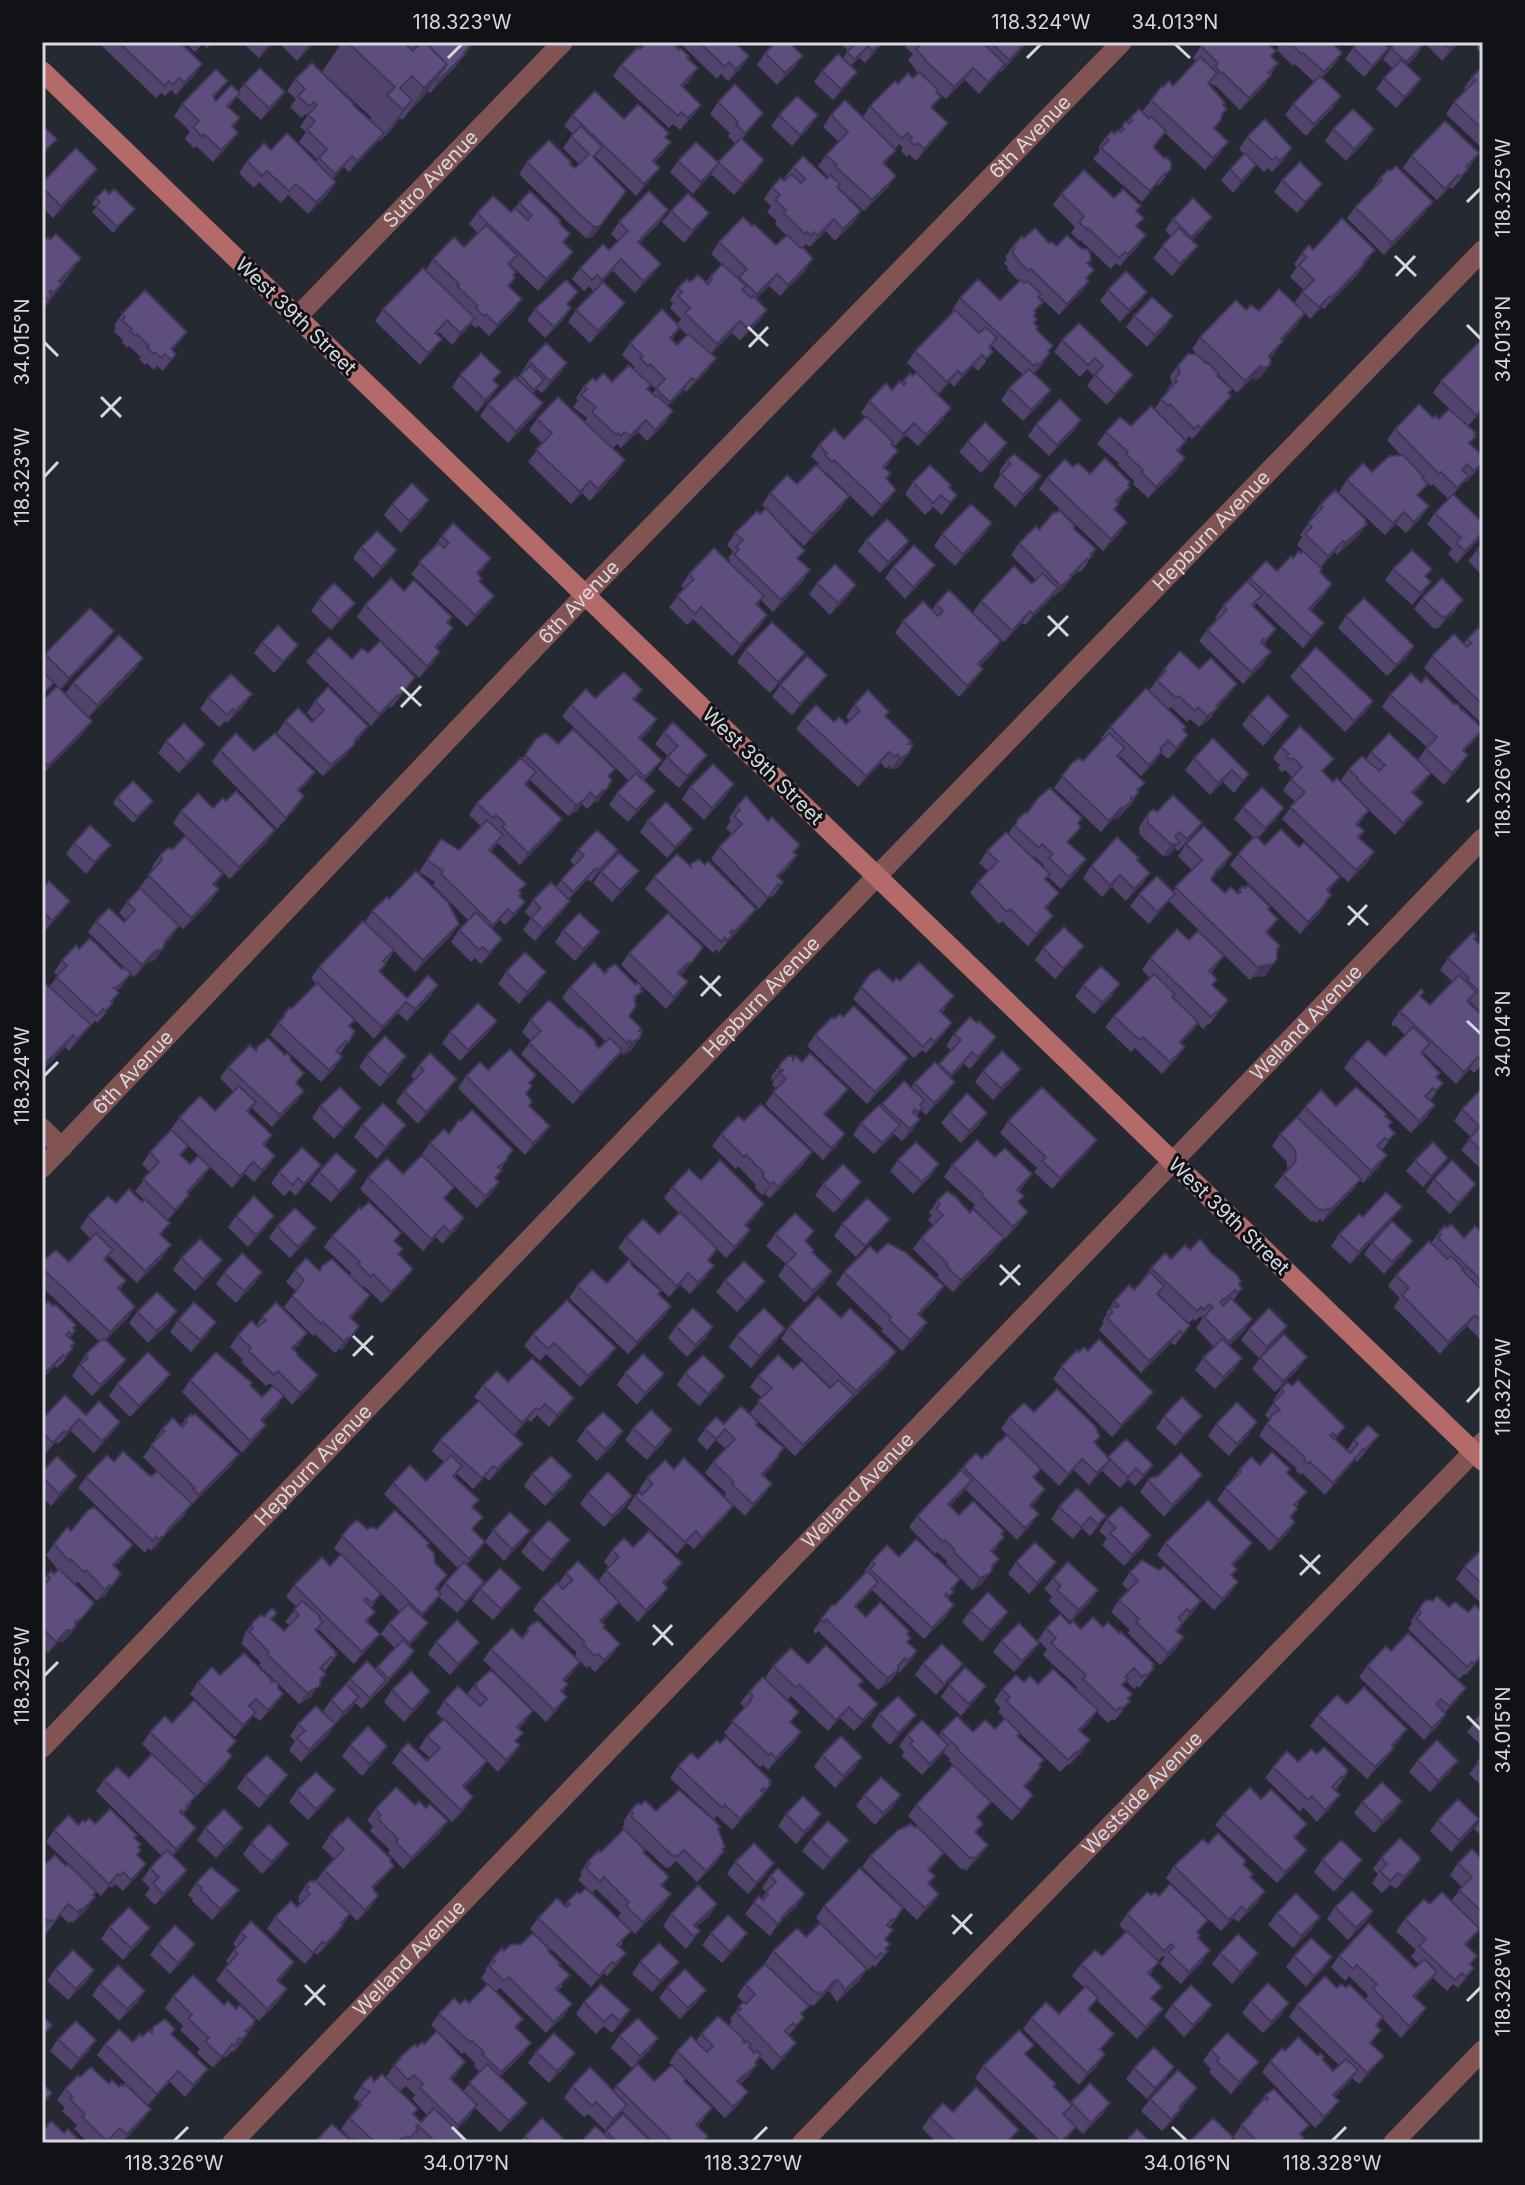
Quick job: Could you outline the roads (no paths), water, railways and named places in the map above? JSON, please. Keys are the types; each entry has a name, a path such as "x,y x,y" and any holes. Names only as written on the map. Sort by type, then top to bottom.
{"street":[{"name":"Sutro Avenue","path":"297,317 563,42"},
{"name":"6th Avenue","path":"42,1168 585,595 1122,42"},
{"name":"West 39th Street","path":"42,71 1172,1161 1480,1451"},
{"name":"Hepburn Avenue","path":"42,1748 877,876 1483,250"},
{"name":"Welland Avenue","path":"232,2143 1483,838"},
{"path":"42,1128 62,1148"},
{"name":"Westside Avenue","path":"802,2143 1480,1451"},
{"path":"1393,2143 1483,2050"}]}
